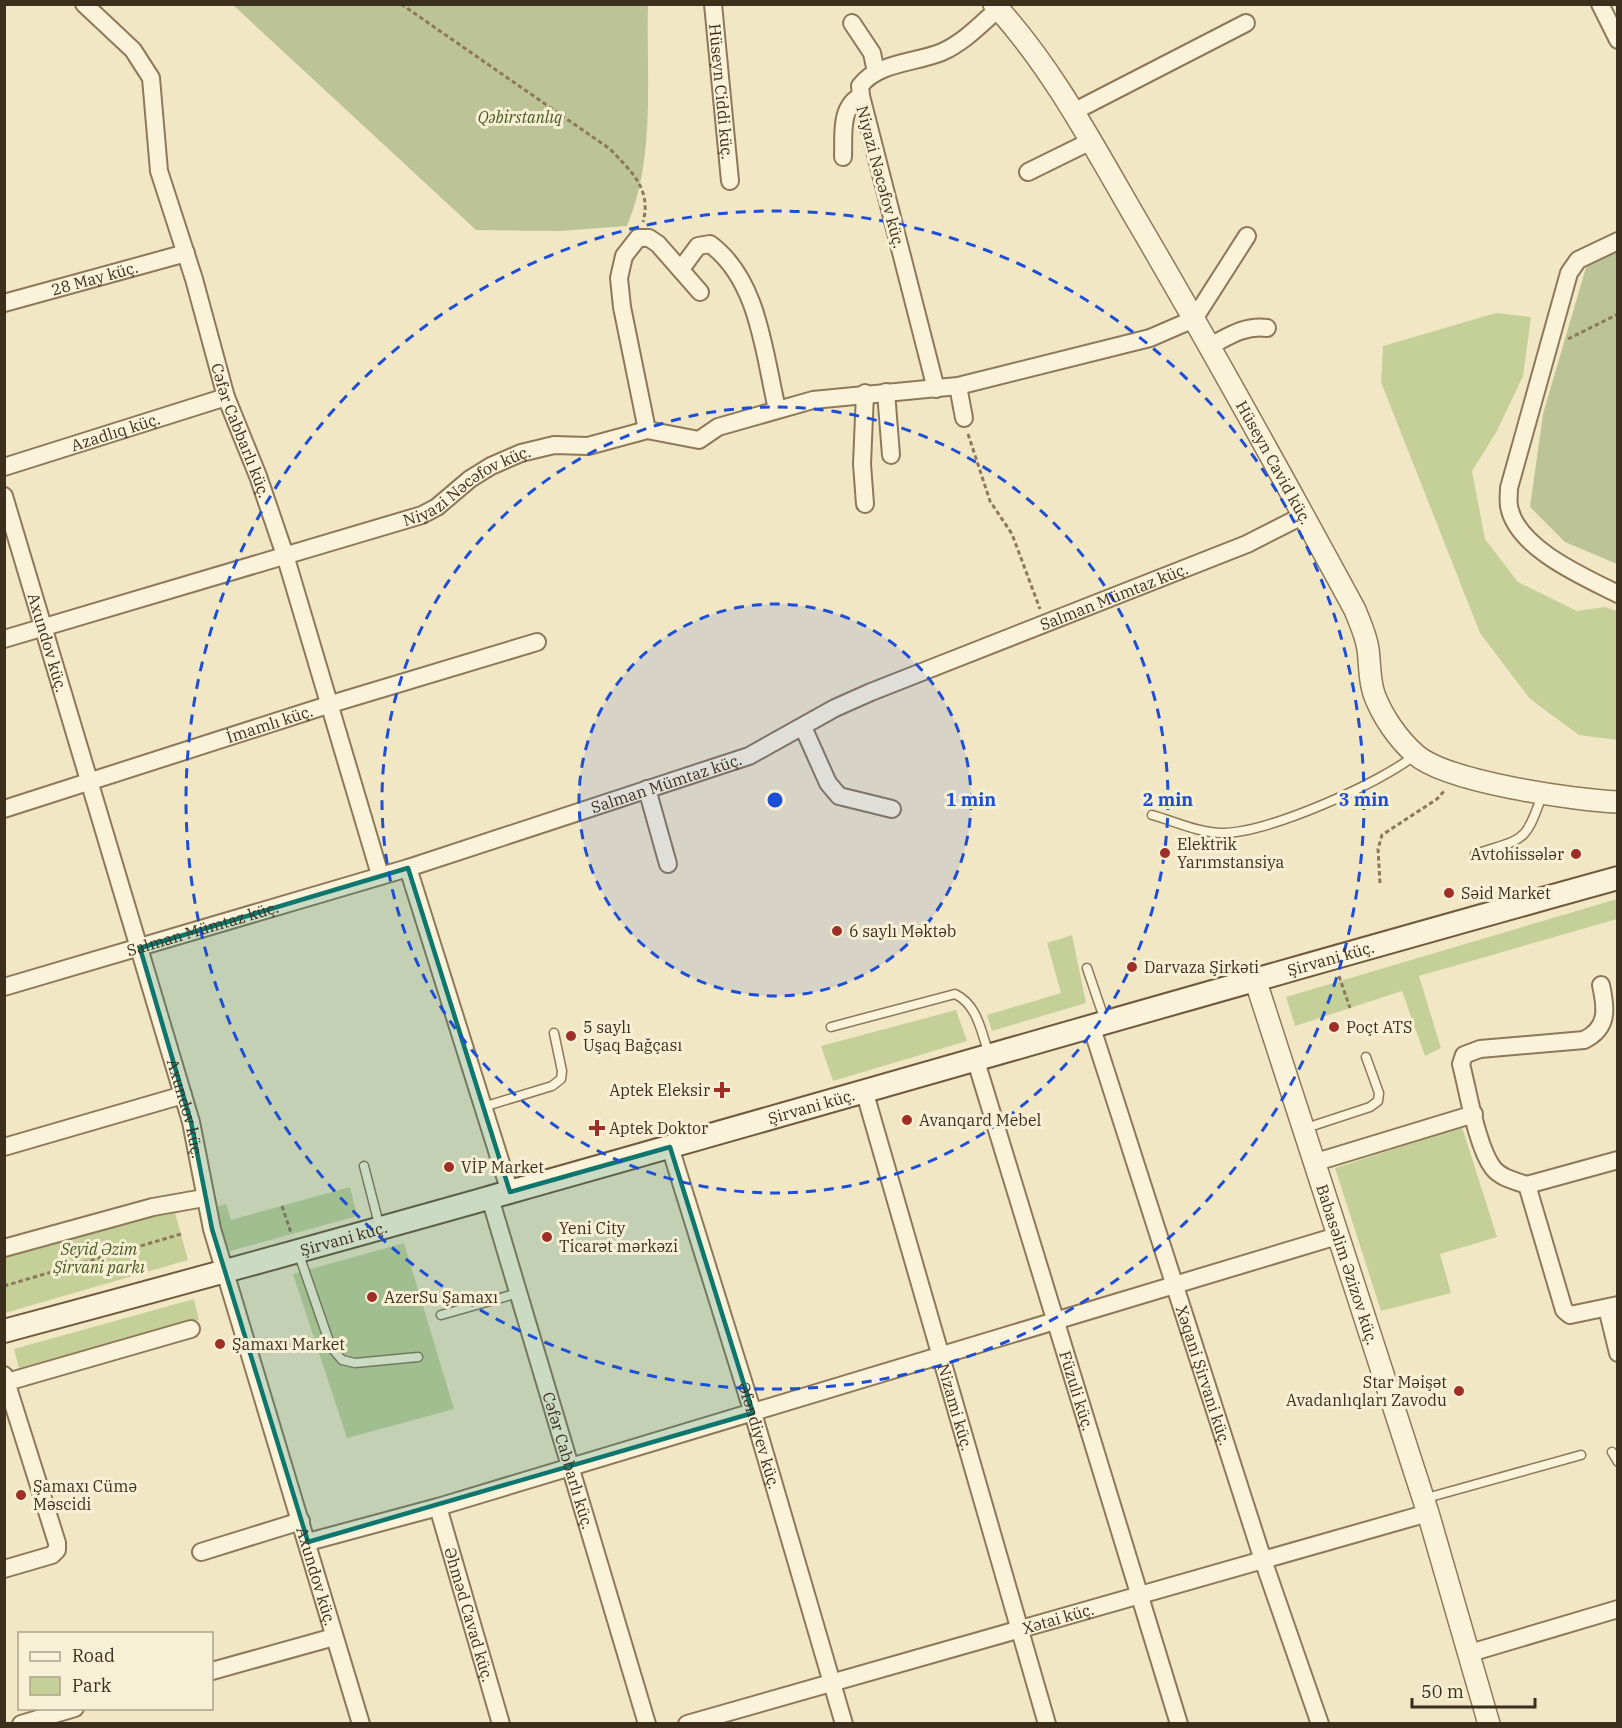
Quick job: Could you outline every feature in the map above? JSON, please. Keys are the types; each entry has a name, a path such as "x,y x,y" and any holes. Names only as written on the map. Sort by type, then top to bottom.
{"main road":[{"name":"Şirvani küç.","path":"4,1331 500,1195 1098,1023 1617,878"}],"street":[{"name":"Cəfər Cabbarlı küç.","path":"84,4 133,50 151,78 159,171 186,253 226,397 258,476 285,555 380,875"},
{"name":"Hüseyn Ciddi küç.","path":"713,4 730,181"},
{"path":"1600,4 1617,40"},
{"path":"852,23 872,53 876,72 943,52 960,41 996,7"},
{"name":"Hüseyn Cavid küç.","path":"996,7 1031,49 1091,141 1210,346 1304,515 1355,610 1364,632 1374,695 1386,718 1416,755 1432,765 1455,773 1543,792 1617,802"},
{"path":"1073,112 1246,23"},
{"name":"Niyazi Nəcəfov küç.","path":"876,72 860,86 861,96 936,389"},
{"path":"843,157 845,113 852,100 861,96"},
{"path":"1028,172 1091,141"},
{"path":"1194,319 1247,236"},
{"path":"647,430 622,308 619,278 624,256 639,238 650,238 700,292"},
{"path":"1617,241 1583,256 1569,273 1509,488 1509,508 1523,532 1542,551 1617,594"},
{"path":"681,269 698,246 710,244 721,252 753,307 777,409"},
{"name":"28 May küç.","path":"4,303 186,253"},
{"name":"Niyazi Nəcəfov küç.","path":"4,639 422,514 437,507 470,479 491,466 521,453 554,446 588,446 647,430 699,440 718,427 813,400 865,393 958,386 1150,338 1194,319"},
{"path":"1210,346 1238,331 1255,327 1267,328"},
{"path":"958,386 964,418"},
{"path":"886,392 891,455"},
{"path":"865,393 862,464 866,504"},
{"name":"Azadlıq küç.","path":"4,467 226,397"},
{"name":"Axundov küç.","path":"4,496 183,1095 195,1141 204,1198 361,1724"},
{"name":"Salman Mümtaz küç.","path":"4,987 408,868 748,756 871,692 1247,544 1304,515"},
{"name":"İmamlı küç.","path":"4,809 331,704 537,642"},
{"path":"802,727 828,783 839,796 892,809"},
{"path":"647,789 668,864"},
{"name":"Cəfər Cabbarlı küç.","path":"408,868 483,1107 518,1293 647,1724"},
{"name":"Babasəlim Əzizov küç.","path":"1255,979 1425,1506 1489,1724"},
{"path":"1601,985 1606,1009 1604,1020 1600,1030 1584,1040 1480,1049 1464,1055 1461,1064 1474,1114 1494,1169 1506,1178 1527,1185 1617,1160"},
{"name":"Xəqani Şirvani küç.","path":"1098,1023 1176,1286 1263,1560 1320,1724"},
{"name":"Füzuli küç.","path":"982,1056 1056,1321 1138,1596 1179,1724"},
{"name":"Nizami küç.","path":"864,1090 1047,1724"},
{"path":"4,1147 183,1095"},
{"path":"1313,1163 1474,1114"},
{"name":"Əfəndiyev küç.","path":"670,1147 753,1413 844,1724"},
{"path":"1527,1185 1564,1310 1570,1315 1612,1307 1617,1353"},
{"path":"4,1248 153,1207 204,1198"},
{"path":"308,1542 438,1507 1337,1236"},
{"path":"4,1569 52,1555 57,1550 57,1543 6,1378 191,1329"},
{"name":"Xətai küç.","path":"687,1724 1263,1560 1425,1506"},
{"name":"Əhməd Cavad küç.","path":"438,1507 501,1724"},
{"path":"201,1552 301,1521"},
{"path":"1470,1653 1617,1609"},
{"path":"213,1671 334,1637"},
{"path":"21,1724 68,1710"}],"lane":[{"path":"1152,815 1220,833 1239,832 1273,822 1367,786 1396,770 1416,755"},
{"path":"1475,854 1517,840 1526,834 1543,792"},
{"path":"1087,968 1098,1023"},
{"path":"831,1027 955,994 965,999 974,1011 982,1056"},
{"path":"483,1107 552,1086 561,1079 562,1071 554,1034"},
{"path":"1302,1129 1370,1107 1378,1101 1379,1093 1366,1058"},
{"path":"364,1166 380,1228"},
{"path":"297,1252 332,1347 342,1360 355,1363 418,1357"},
{"path":"441,1315 518,1293"},
{"path":"1612,1452 1617,1462"},
{"path":"1425,1506 1581,1455"}],"path":[{"path":"401,4 609,149 636,176 645,195 646,210 639,238"},
{"path":"1547,350 1617,314"},
{"path":"964,418 970,444 990,501 1012,534 1045,622"},
{"path":"1380,883 1378,849 1382,835 1437,799 1455,773"},
{"path":"1333,957 1350,1008"},
{"path":"282,1206 297,1252"},
{"path":"4,1286 181,1234"}],"highlighted area":[{"path":"408,868 510,1192 670,1147 753,1413 308,1542 212,1229 191,1122 140,948"}],"green space":[{"name":"Qəbirstanlıq","path":"233,5 648,5 646,145 636,200 627,226 560,231 476,230"},
{"path":"1617,250 1617,564 1565,542 1530,507 1543,414 1587,264"},
{"path":"1496,313 1531,317 1523,376 1497,431 1472,471 1485,539 1518,582 1577,611 1605,607 1617,611 1617,740 1579,735 1530,699 1480,633 1381,382 1383,346"},
{"path":"1617,899 1617,919 1419,976 1441,1048 1425,1056 1402,991 1295,1026 1286,997"},
{"path":"1072,935 1086,1003 992,1031 987,1015 1061,993 1047,943"},
{"path":"956,1010 967,1041 833,1081 821,1046"},
{"path":"1462,1127 1497,1237 1440,1254 1451,1293 1381,1311 1335,1168"},
{"path":"350,1187 357,1216 227,1252 215,1207 226,1204 231,1220"},
{"name":"Seyid Əzim Şirvani parkı","path":"174,1209 188,1260 5,1313 5,1257"},
{"path":"404,1243 454,1409 347,1438 293,1274"},
{"path":"194,1299 199,1320 19,1368 14,1349"}],"place":[{"name":"Elektrik Yarımstansiya","path":"1165,853"},
{"name":"Avtohissələr","path":"1576,854"},
{"name":"Səid Market","path":"1449,893"},
{"name":"6 saylı Məktəb","path":"837,931"},
{"name":"Darvaza Şirkəti","path":"1132,967"},
{"name":"Poçt ATS","path":"1334,1027"},
{"name":"5 saylı Uşaq Bağçası","path":"571,1036"},
{"name":"Aptek Eleksir","path":"722,1090"},
{"name":"Avanqard Mebel","path":"907,1120"},
{"name":"Aptek Doktor","path":"597,1128"},
{"name":"VİP Market","path":"449,1167"},
{"name":"Yeni City Ticarət mərkəzi","path":"547,1237"},
{"name":"AzerSu Şamaxı","path":"372,1297"},
{"name":"Şamaxı Market","path":"220,1344"},
{"name":"Star Məişət Avadanlıqları Zavodu","path":"1459,1391"},
{"name":"Şamaxı Cümə Məscidi","path":"21,1495"}]}
